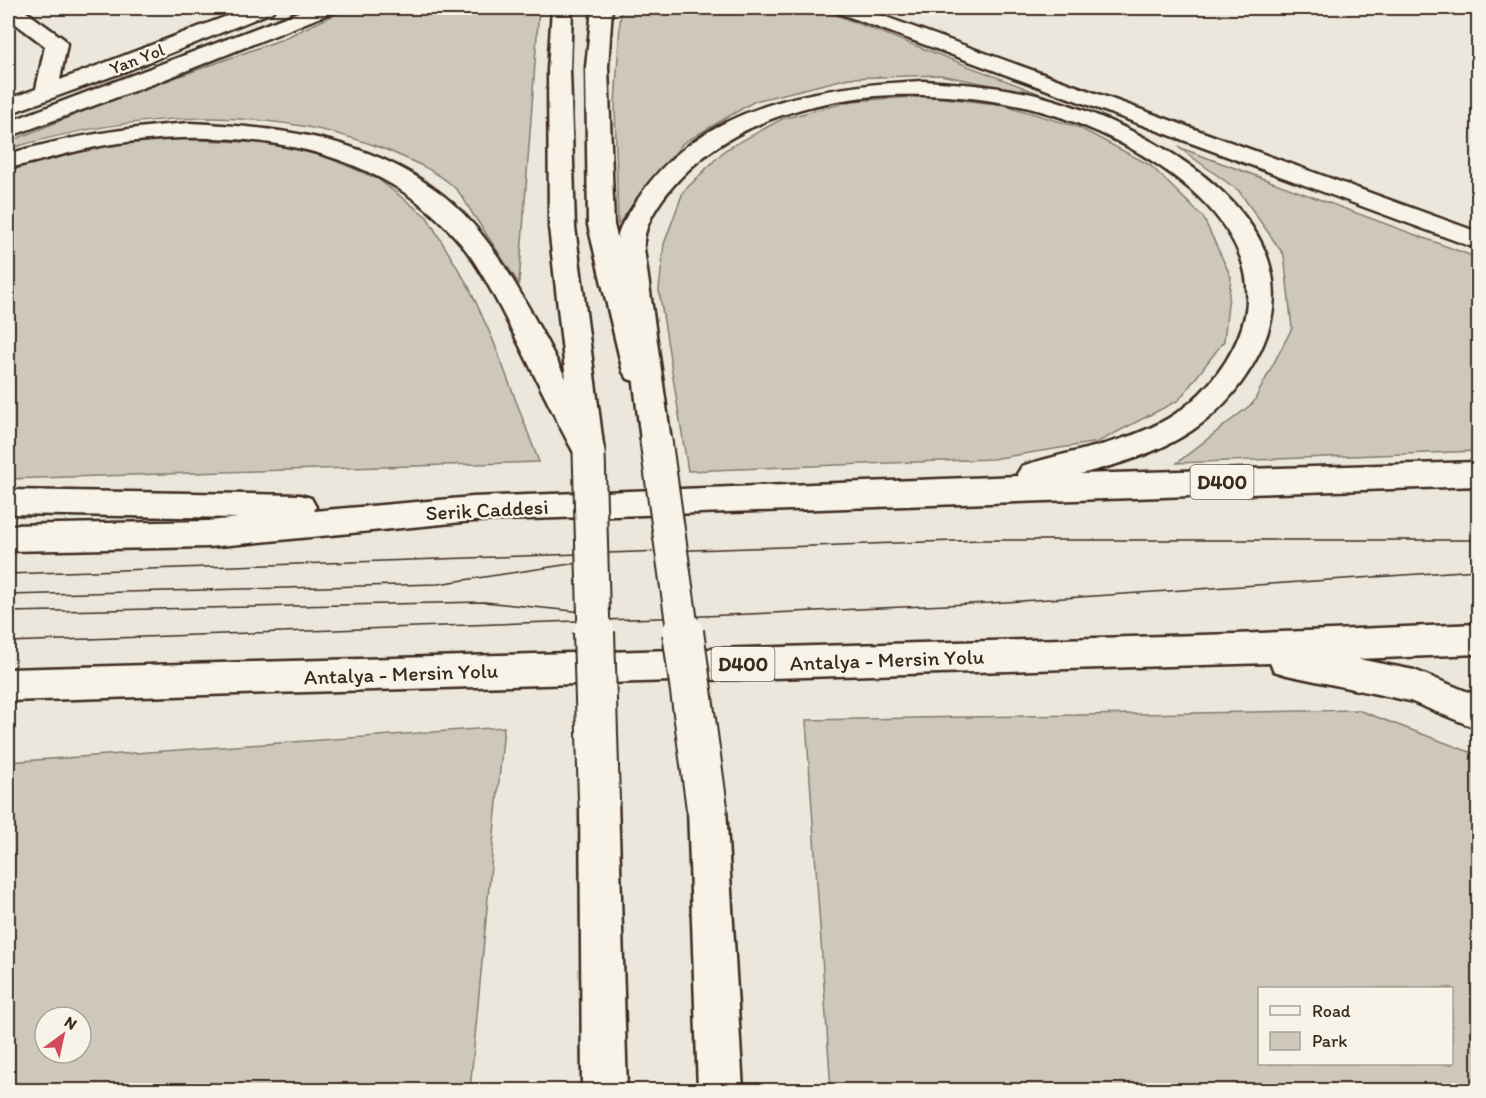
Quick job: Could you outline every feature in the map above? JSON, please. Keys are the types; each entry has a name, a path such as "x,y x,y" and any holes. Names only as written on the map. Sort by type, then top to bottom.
{"main road":[{"path":"8,8 56,44 46,93"},
{"name":"Yan Yol","path":"8,107 265,8"},
{"path":"8,130 146,80 326,8"},
{"path":"562,8 559,70 562,227 589,452 605,1090"},
{"path":"603,8 597,67 601,225 656,441"},
{"path":"843,8 1479,241"},
{"path":"721,1090 707,808 630,235 652,195 670,172 726,131 763,114 803,101 846,93 889,89 947,89 994,94 1043,104 1099,123 1142,143 1186,171 1222,204 1242,230 1257,263 1262,295 1257,331 1241,362 1219,392 1183,424 1146,442 1104,456 966,490"},
{"path":"8,161 92,139 161,130 230,131 299,138 376,164 405,178 439,206 470,237 508,296 589,452"},
{"name":"D400","path":"966,490 1479,474"},
{"name":"Serik Caddesi","path":"8,538 209,534 472,509 966,490"},
{"path":"8,502 472,509"},
{"name":"Antalya - Mersin Yolu","path":"18,688 1235,649 1479,639"},
{"path":"1235,649 1414,686 1479,713"}],"green space":[{"path":"349,8 539,8 519,284 461,195 449,183 406,158 343,135 296,125 247,119 199,118 102,127 8,149 8,142 94,107 280,40"},
{"path":"621,8 818,8 1043,95 940,75 849,78 755,101 683,143 618,224 615,104"},
{"path":"927,96 1004,105 1078,127 1150,165 1203,217 1231,277 1224,341 1179,400 1098,442 992,459 688,471 659,290 664,244 683,192 725,150 782,119 852,101"},
{"path":"179,139 262,143 322,155 378,179 427,217 469,287 493,340 539,462 8,479 8,172 27,165 116,143"},
{"path":"1178,147 1478,258 1478,451 1177,463 1253,403 1292,328 1284,255 1239,191"},
{"path":"1358,710 1478,755 1478,1090 831,1090 806,720"},
{"path":"504,727 470,1090 8,1090 8,762"}],"tram line":[{"path":"8,574 982,540 1478,540"},
{"path":"8,595 438,584 597,560"},
{"path":"8,642 659,618 990,603 1478,570"},
{"path":"8,612 484,602 593,613"}]}
